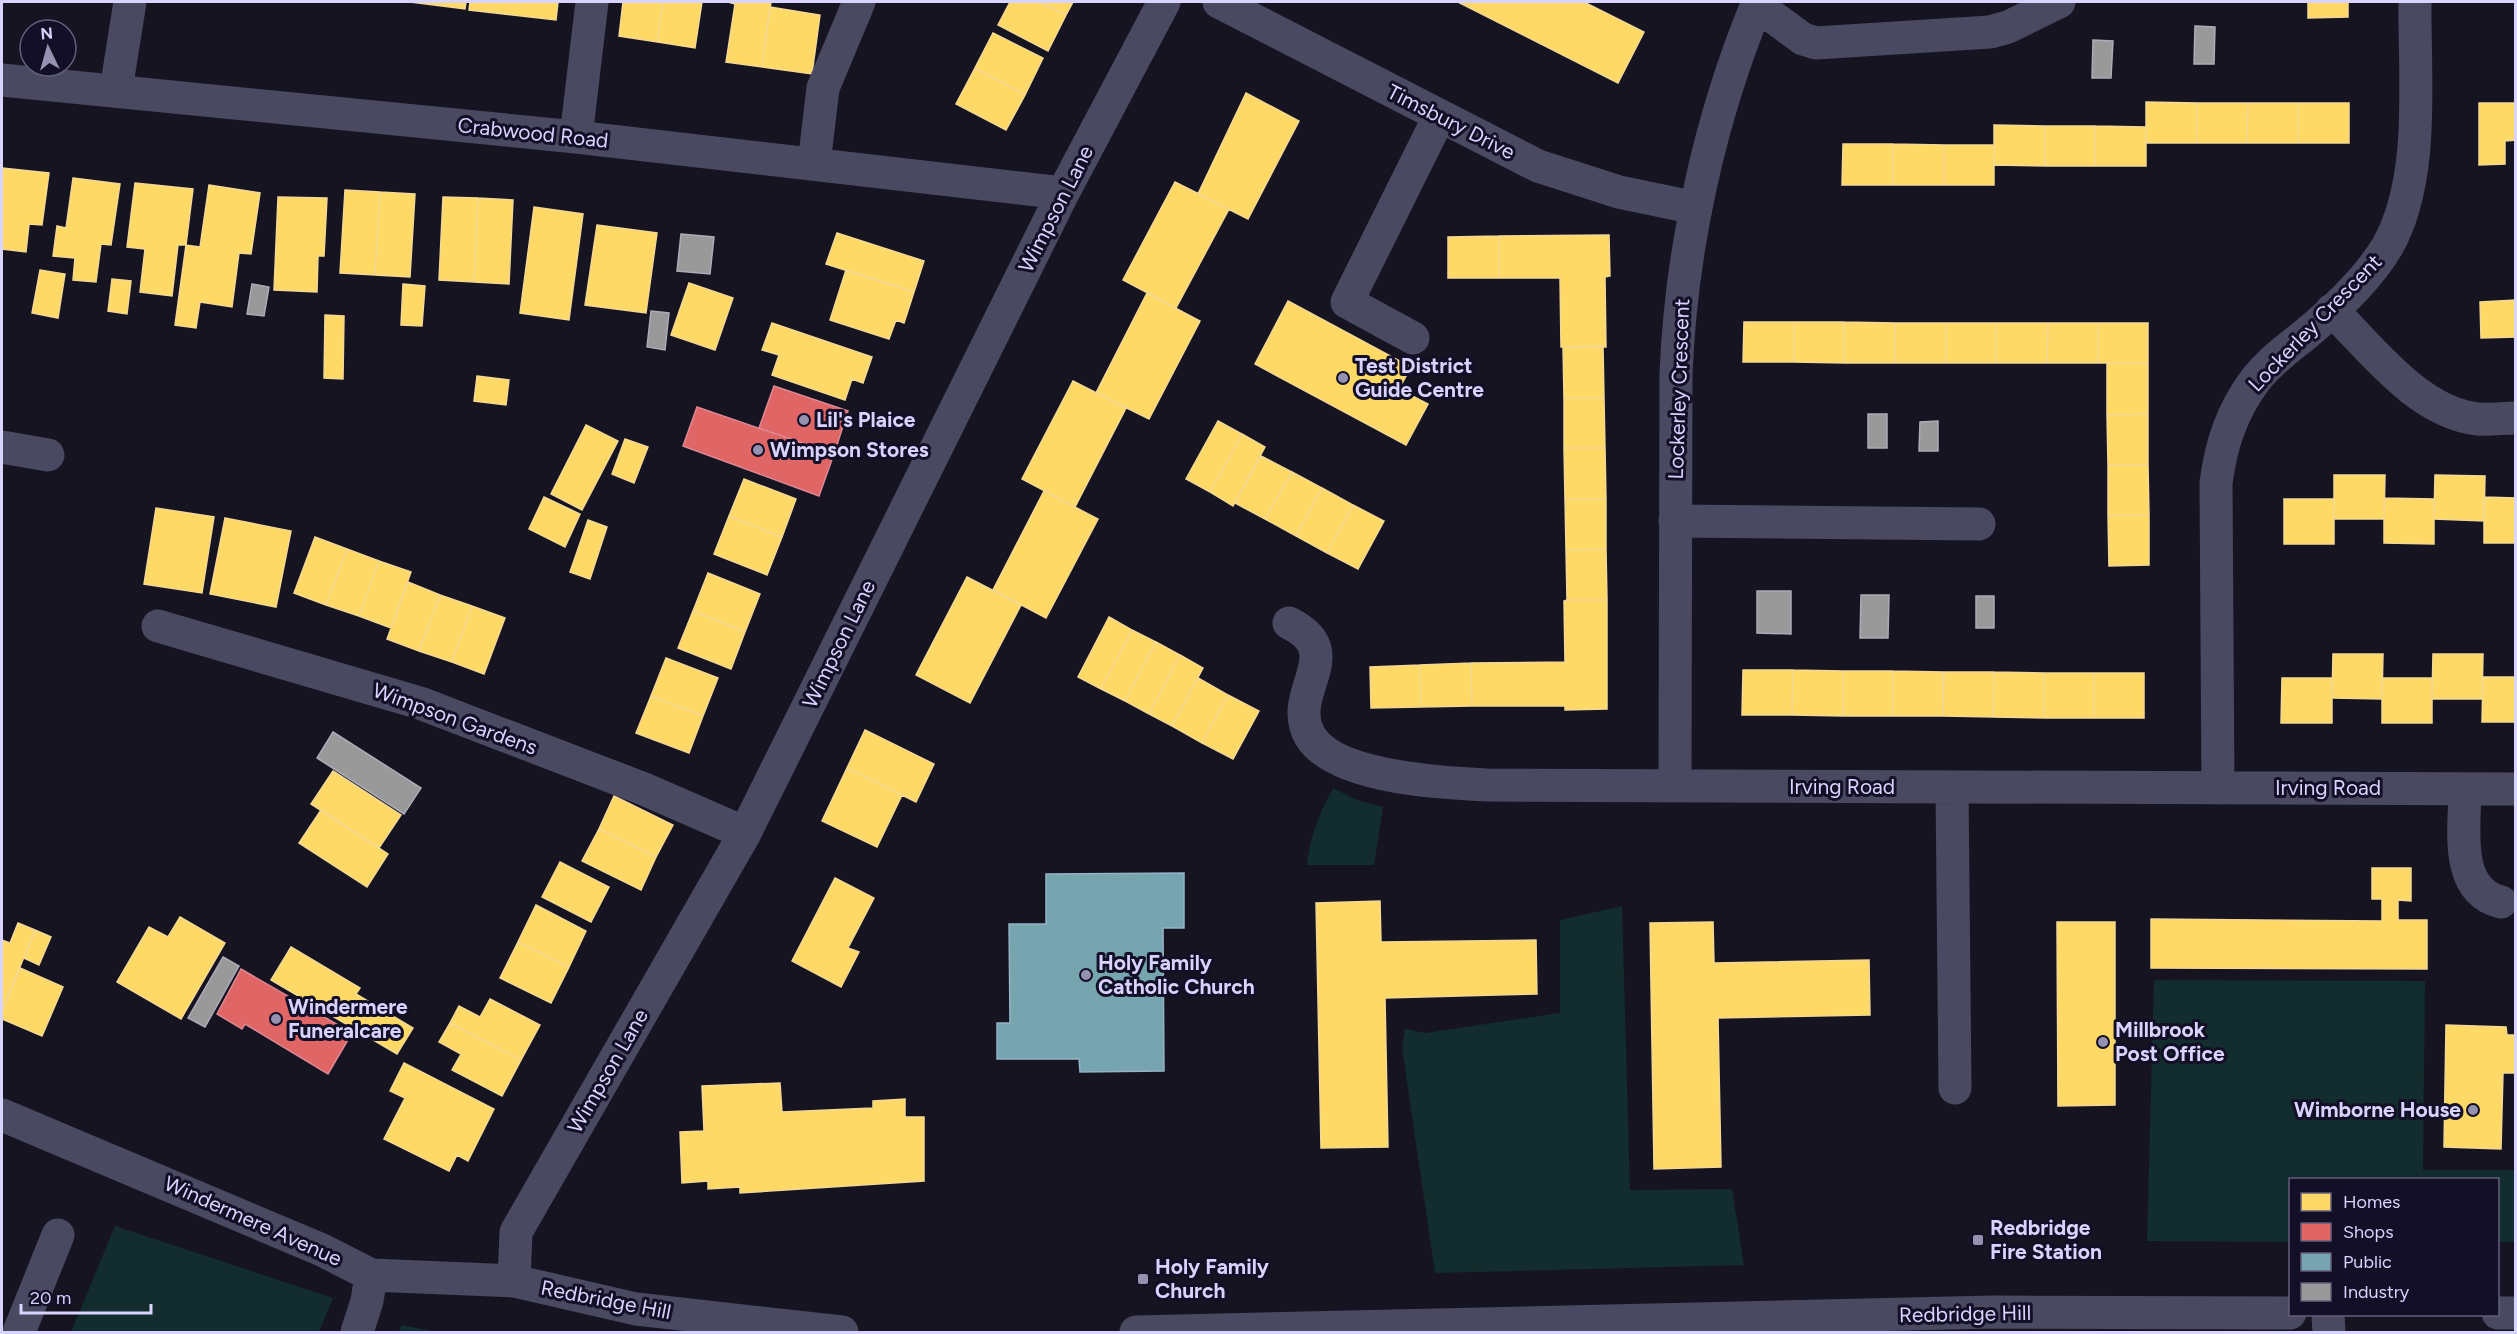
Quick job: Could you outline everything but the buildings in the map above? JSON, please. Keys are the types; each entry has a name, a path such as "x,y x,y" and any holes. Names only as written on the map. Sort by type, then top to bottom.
{"street":[{"path":"116,90 130,2"},
{"path":"576,137 592,2"},
{"path":"814,164 824,88 859,2"},
{"name":"Wimpson Lane","path":"514,1281 516,1232 745,833 1063,193 1164,2"},
{"name":"Timsbury Drive","path":"1219,2 1538,166 1619,192 1696,208"},
{"path":"1756,7 1803,39 1832,44 1990,32 2008,27 2059,2"},
{"name":"Lockerley Crescent","path":"2218,788 2217,483 2220,452 2229,425 2257,378 2372,270 2388,245 2402,210 2411,175 2414,139 2415,2"},
{"name":"Lockerley Crescent","path":"1675,786 1675,521 1677,345 1680,308 1696,208 1711,142 1756,7"},
{"name":"Crabwood Road","path":"2,80 576,137 1063,193"},
{"path":"1413,338 1347,302 1439,117"},
{"path":"2332,310 2423,399 2447,411 2474,418 2516,418"},
{"path":"2,447 48,455"},
{"path":"1675,521 1979,524"},
{"name":"Irving Road","path":"1289,623 1305,631 1317,648 1317,658 1304,707 1310,735 1320,747 1337,758 1375,772 1424,782 1487,785 2516,789"},
{"name":"Wimpson Gardens","path":"158,626 420,703 644,789 745,833"},
{"path":"1952,787 1955,1088"},
{"path":"2465,789 2467,868 2478,891 2490,899 2501,902"},
{"name":"Windermere Avenue","path":"2,1115 322,1250 371,1275 514,1281"},
{"path":"19,1332 58,1235"},
{"path":"357,1332 367,1302 371,1275"},
{"name":"Redbridge Hill","path":"514,1281 636,1309 842,1332"},
{"name":"Redbridge Hill","path":"1136,1332 1993,1322 2206,1322 2289,1313"},
{"path":"2499,1313 2516,1313"},
{"path":"2328,1316 2329,1332"}],"green space":[{"path":"1333,788 1357,800 1383,807 1374,865 1307,865 1316,825"},
{"path":"1622,906 1630,1190 1732,1189 1744,1265 1435,1273 1402,1048 1405,1029 1425,1033 1560,1013 1560,920"},
{"path":"2154,980 2425,981 2423,1170 2515,1170 2515,1242 2499,1242 2499,1178 2289,1178 2289,1242 2147,1241"},
{"path":"115,1226 333,1298 319,1332 71,1332"},
{"path":"402,1325 437,1332 398,1332"}],"place":[{"name":"Test District Guide Centre","path":"1343,378"},
{"name":"Lil's Plaice","path":"804,420"},
{"name":"Wimpson Stores","path":"758,450"},
{"name":"Holy Family Catholic Church","path":"1086,975"},
{"name":"Windermere Funeralcare","path":"276,1019"},
{"name":"Millbrook Post Office","path":"2103,1042"},
{"name":"Wimborne House","path":"2473,1110"},
{"name":"Redbridge Fire Station","path":"1978,1240"},
{"name":"Holy Family Church","path":"1143,1279"}]}
